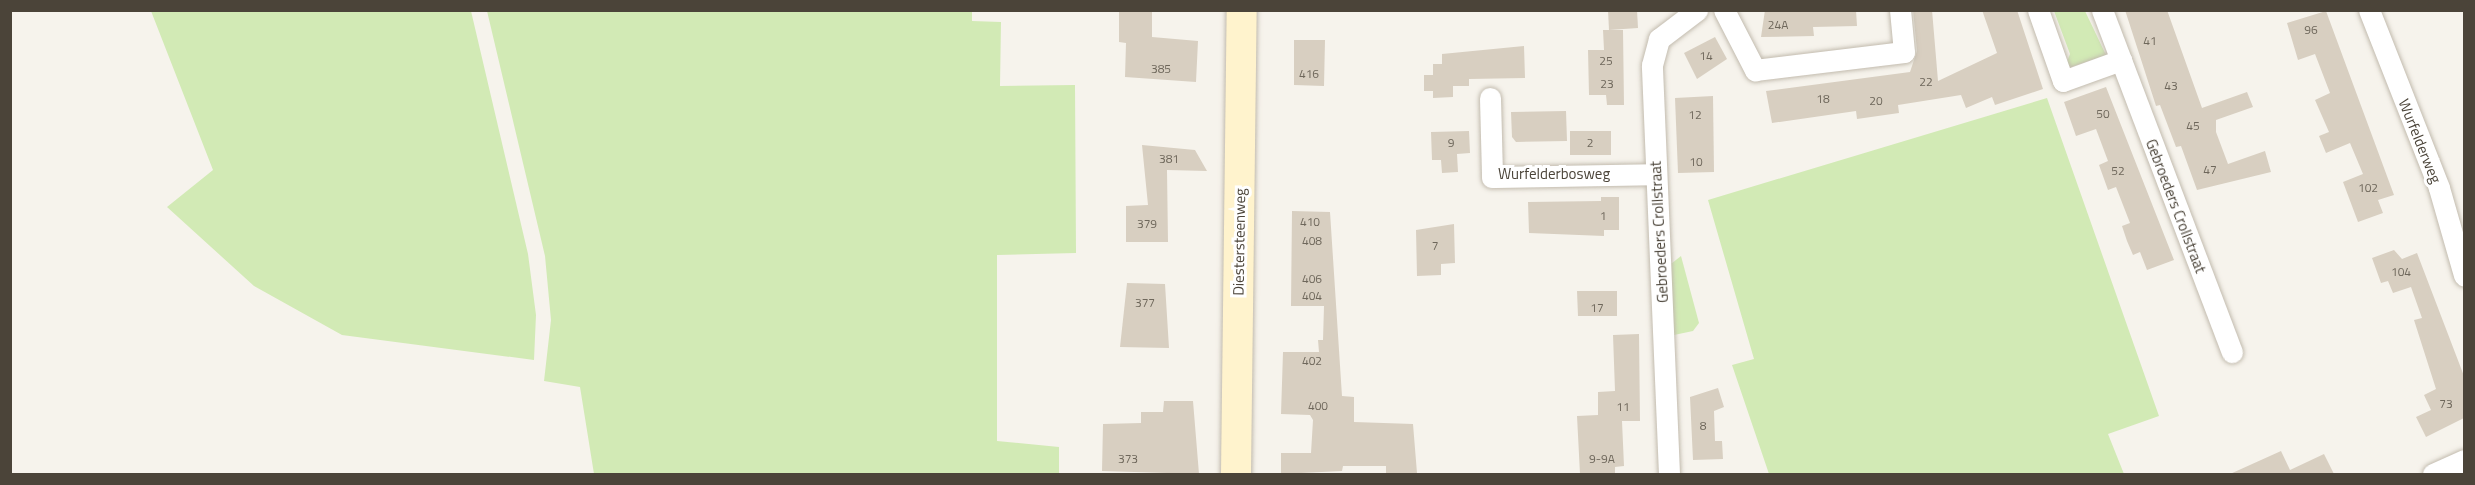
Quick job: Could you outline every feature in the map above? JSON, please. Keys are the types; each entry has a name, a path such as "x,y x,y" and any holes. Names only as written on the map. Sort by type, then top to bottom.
{"main road":[{"name":"Diestersteenweg","path":"1236,474 1242,10"}],"street":[{"path":"1724,10 1755,70 1904,52 1900,10"},
{"path":"2038,10 2063,81 2121,60"},
{"name":"Gebroeders Crollstraat","path":"2102,10 2232,352"},
{"name":"Wurfelderweg","path":"2369,10 2439,188 2464,275"},
{"name":"Gebroeders Crollstraat","path":"1669,474 1656,174 1654,51 1692,11"},
{"name":"Wurfelderbosweg","path":"1490,98 1492,177 1656,174"},
{"path":"2433,474 2464,460"}],"green space":[{"path":"151,11 471,11 528,254 536,315 534,360 342,335 254,286 167,207 213,170"},
{"path":"487,11 972,11 972,21 1001,22 1000,86 1075,85 1076,253 997,255 997,441 1059,447 1059,474 594,474 580,387 544,381 551,320 545,256"},
{"path":"2054,11 2085,11 2106,55 2071,67 2066,64 2070,54"},
{"path":"2047,98 2159,416 2108,434 2124,474 1769,474 1732,365 1754,359 1708,200"},
{"path":"1681,256 1699,323 1693,331 1674,335 1667,267"}],"building":[{"path":"1119,10 1152,10 1152,37 1198,41 1196,82 1125,77 1126,43 1119,42"},
{"path":"1608,10 1637,10 1638,28 1609,30"},
{"path":"1765,10 1856,10 1857,26 1813,27 1814,36 1761,37"},
{"path":"1913,10 1932,10 1938,81 1997,53 1982,10 2017,10 2043,89 1995,105 1992,97 1966,108 1961,95 1898,105 1899,113 1857,119 1856,111 1772,123 1766,91 1910,72 1917,51"},
{"path":"2125,10 2167,10 2202,108 2247,92 2253,107 2216,120 2216,132 2228,164 2265,151 2271,172 2197,190 2181,146 2176,147 2160,105 2156,106"},
{"path":"2326,11 2394,195 2378,200 2383,213 2358,222 2343,182 2363,174 2350,143 2326,153 2319,136 2329,132 2315,100 2330,93 2315,54 2298,60 2287,23"},
{"path":"1603,30 1623,30 1624,105 1607,105 1606,95 1589,95 1588,50 1604,50"},
{"path":"1715,37 1727,59 1697,79 1684,53"},
{"path":"1294,40 1325,40 1324,86 1294,85"},
{"path":"1524,46 1525,78 1469,79 1469,86 1453,86 1453,97 1433,98 1433,91 1424,91 1424,75 1433,75 1433,64 1442,64 1442,54"},
{"path":"2106,87 2174,260 2147,270 2140,252 2133,255 2127,241 2122,226 2130,223 2116,187 2108,190 2099,165 2108,161 2096,129 2076,136 2064,102"},
{"path":"1713,96 1714,172 1678,173 1675,98"},
{"path":"1566,111 1567,141 1516,142 1512,137 1511,112"},
{"path":"1469,131 1470,153 1457,154 1458,172 1442,173 1441,160 1432,160 1431,132"},
{"path":"1570,131 1611,131 1611,155 1570,155"},
{"path":"1142,145 1195,150 1207,171 1167,170 1168,242 1126,242 1126,206 1148,205"},
{"path":"1601,197 1619,197 1619,230 1604,230 1604,236 1529,233 1528,202 1601,201"},
{"path":"1292,211 1330,212 1342,396 1354,397 1354,422 1413,424 1417,473 1386,474 1386,466 1343,466 1342,471 1281,474 1281,453 1311,453 1313,420 1310,415 1281,414 1283,352 1319,352 1318,340 1323,340 1324,306 1291,306"},
{"path":"1454,224 1455,263 1441,264 1441,275 1417,276 1416,230"},
{"path":"2394,250 2402,259 2417,253 2464,376 2464,418 2426,437 2416,417 2431,410 2424,395 2436,389 2414,320 2422,318 2411,287 2393,293 2388,281 2381,283 2372,258"},
{"path":"1127,283 1165,284 1169,348 1120,347"},
{"path":"1577,291 1617,291 1617,316 1578,316"},
{"path":"1639,334 1640,421 1622,421 1624,466 1615,467 1615,474 1580,474 1577,416 1598,415 1598,392 1615,391 1613,335"},
{"path":"1718,388 1724,407 1714,411 1715,441 1722,441 1723,459 1693,460 1690,397"},
{"path":"1164,401 1193,401 1199,474 1102,471 1103,424 1141,423 1141,412 1163,412"},
{"path":"2281,451 2290,470 2324,454 2334,474 2230,474"}]}
